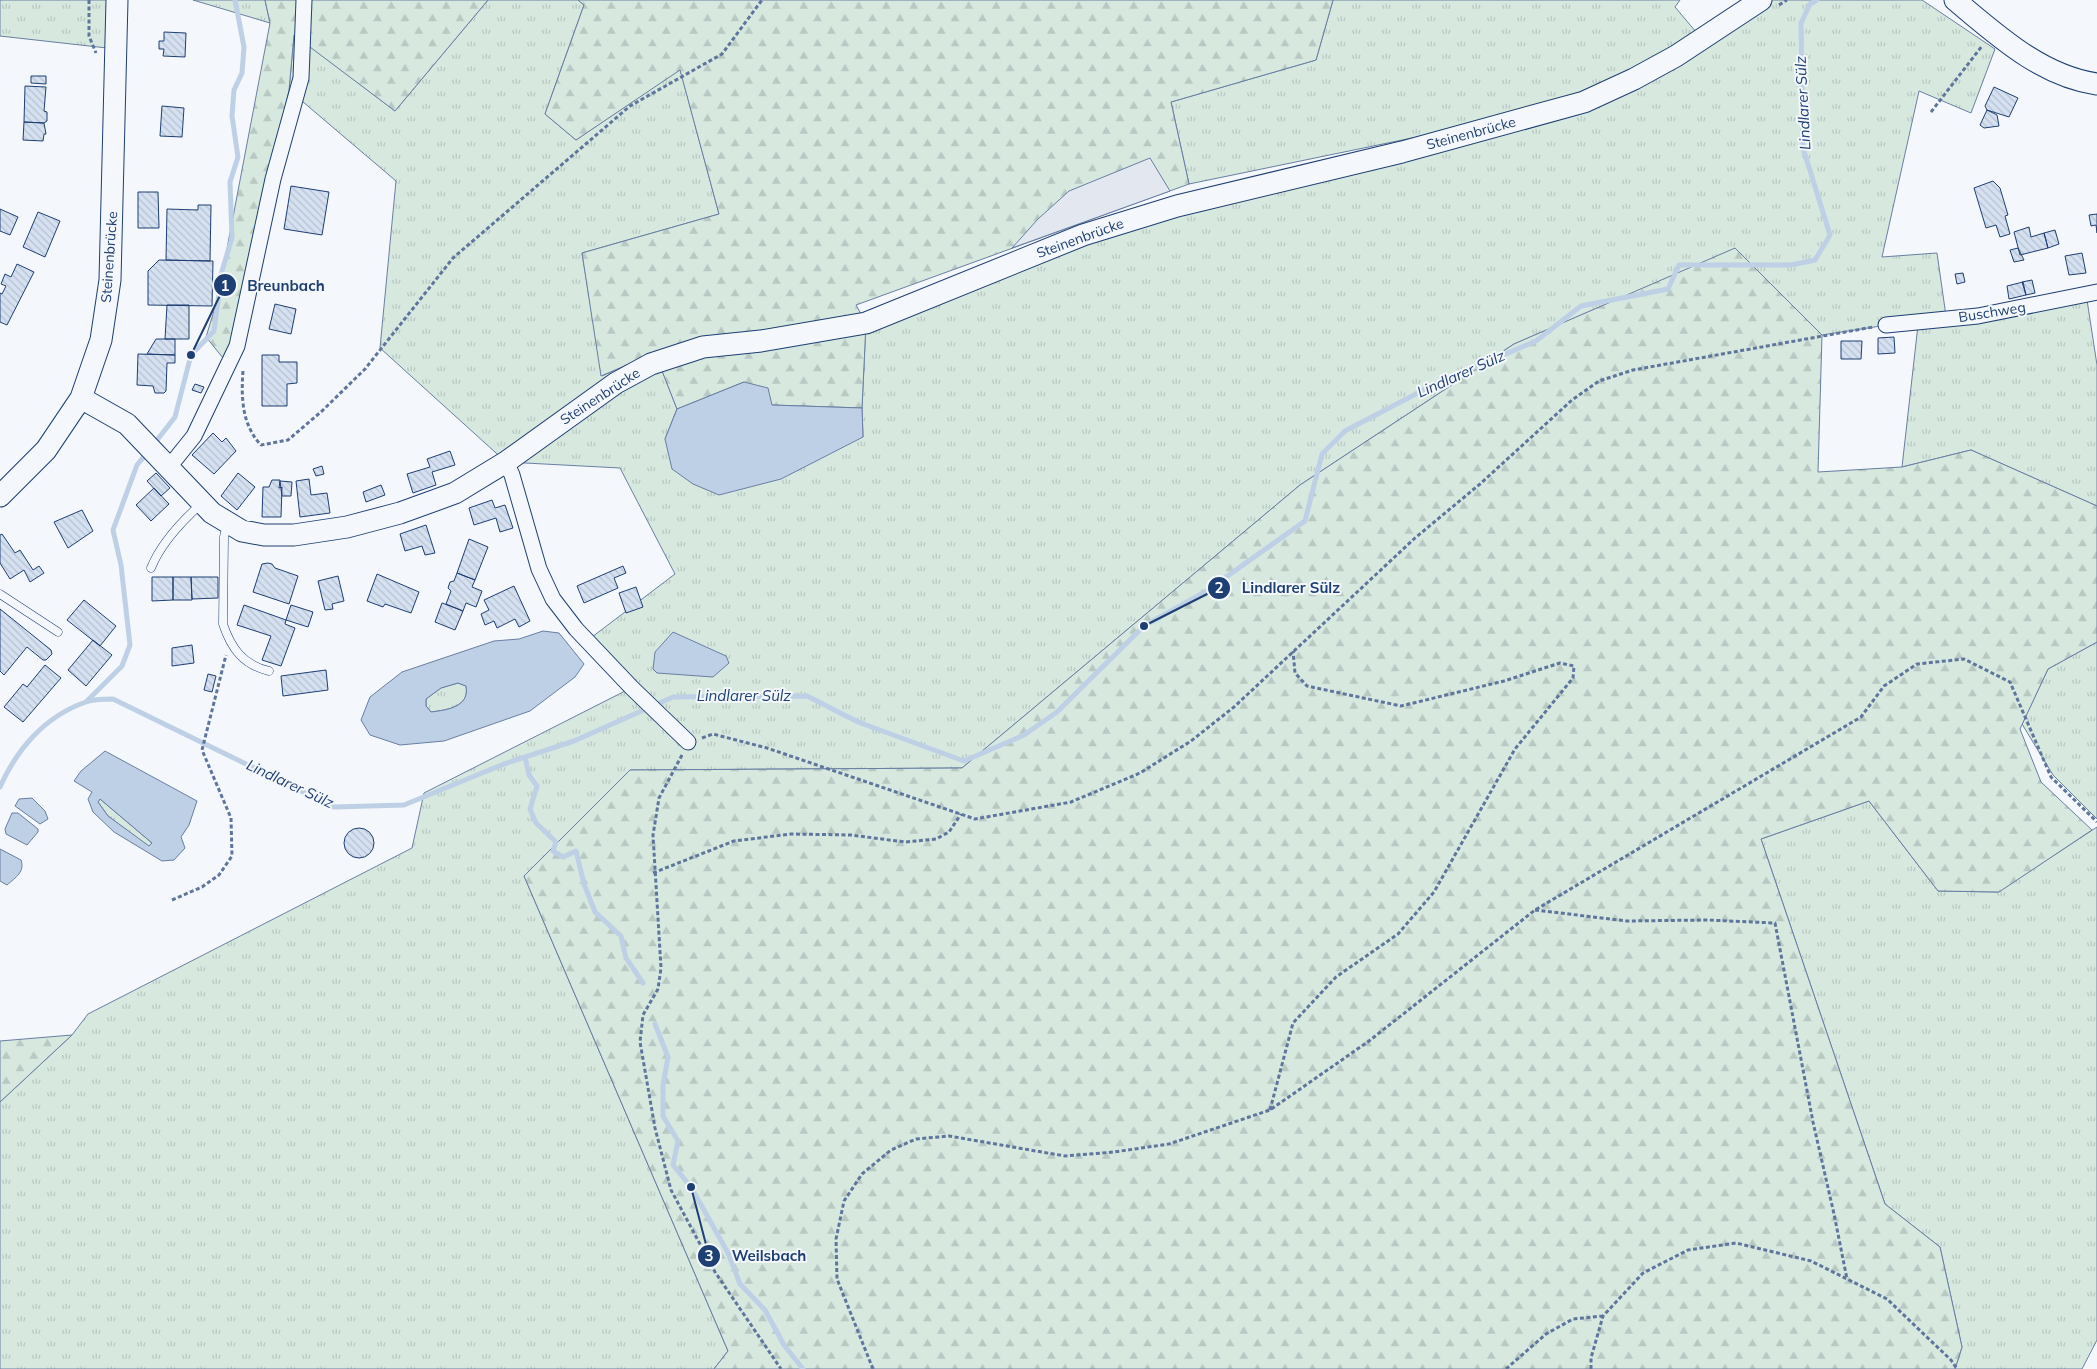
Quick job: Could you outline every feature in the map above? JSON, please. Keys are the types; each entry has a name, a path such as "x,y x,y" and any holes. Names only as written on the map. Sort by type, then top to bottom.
{"main road":[{"name":"Steinenbrücke","path":"116,0 110,280 100,340 81,398 127,424 203,503 227,524 242,531 264,535 294,535 347,527 400,513 455,493 506,462 616,383 651,364 704,348 761,341 866,323 1083,235 1176,206 1402,152 1584,102 1634,80 1766,5"},
{"path":"1955,0 1993,32 2036,62 2056,72 2097,84"},
{"path":"0,496 46,450 81,398"}],"street":[{"path":"164,461 194,436 237,346 272,179 301,78 304,0"},
{"name":"Buschweg","path":"1886,325 1978,316 2097,292"},
{"path":"506,462 512,475 539,569 553,599 576,629 665,722 688,742"}],"lane":[{"path":"151,568 164,544 186,518 203,503"},
{"path":"227,524 224,537 223,624 227,636 242,660 256,668 269,671"},
{"path":"0,594 58,632"}],"path":[{"path":"89,0 89,36 98,59 115,68"},
{"path":"237,346 244,357 241,399 251,434 261,445 288,440 365,369 454,258 630,106 722,54 762,0"},
{"path":"1766,5 1787,0"},
{"path":"1931,112 1993,32"},
{"path":"781,1369 715,1272 671,1190 655,1128 640,1042 643,1015 658,989 661,968 653,835 659,798 688,742 713,734 766,748 975,819 1071,802 1140,773 1191,741 1234,707 1415,538 1480,484 1565,406 1599,381 1632,370 1886,325"},
{"path":"172,900 202,887 213,879 232,856 231,818 202,750 225,663 227,636"},
{"path":"1270,1110 1293,1023 1336,977 1398,934 1434,892 1515,749 1573,678 1574,666 1560,663 1504,681 1402,706 1307,686 1295,673 1294,651"},
{"path":"872,1369 837,1279 836,1239 844,1201 862,1174 891,1150 916,1139 949,1136 1065,1156 1114,1152 1169,1144 1270,1110 1369,1041 1535,910 1861,717 1884,686 1917,664 1964,659 2010,682 2051,777 2097,822"},
{"path":"654,873 734,841 782,835 850,835 905,842 936,839 949,832 961,814"},
{"path":"1535,910 1628,921 1707,920 1775,923 1812,1122 1834,1214 1846,1279"},
{"path":"1591,1369 1591,1358 1603,1316 1643,1273 1688,1250 1736,1243 1811,1261 1887,1299 1951,1360 1957,1369"},
{"path":"1506,1369 1546,1334 1573,1319 1603,1316"}],"green space":[{"path":"0,0 108,0 107,48 0,36"},
{"path":"193,0 265,0 270,23"},
{"path":"265,0 488,0 395,111 294,35 289,90 237,329 223,358 206,337 217,301 270,23"},
{"path":"488,0 578,0 584,5 545,114 576,140 680,69 719,214 582,253 602,376 655,352 677,409 665,439 863,437 862,408 866,323 1083,235 1572,105 1189,184 1171,102 1316,60 1333,0 1680,0 1675,7 1702,39 1761,0 1922,0 1995,49 1971,113 1919,91 1882,257 1937,253 1946,316 1822,335 1735,249 1514,344 1300,485 962,768 630,770 524,876 728,1351 714,1369 0,1369 0,1102 72,1035 88,1014 412,848 424,793 631,688 592,637 675,574 620,468 506,462 380,348 396,181 289,90 294,34 395,111"},
{"path":"578,0 1333,0 1316,60 1171,102 1189,184 856,305 866,323 862,408 772,405 744,382 677,409 655,353 601,376 582,253 719,214 680,70 576,140 545,114 584,5"},
{"path":"1735,248 1822,335 1818,472 1902,467 1971,450 2097,506 2097,642 2048,669 2020,729 2041,782 2092,830 1999,892 1938,891 1869,801 1761,839 1885,1204 1940,1247 1962,1347 1955,1369 714,1369 728,1351 524,876 630,770 962,768 1300,485 1514,344"},
{"path":"2087,300 2097,365 2097,506 1971,450 1902,467 1918,325"},
{"path":"2097,642 2097,819 2053,775 2022,724 2048,669"},
{"path":"458,683 466,686 466,693 461,703 444,710 431,712 426,706 426,699 441,688"},
{"path":"100,799 152,843 149,847 108,816 98,802"},
{"path":"1869,801 1938,891 1998,892 2097,827 2097,1340 2082,1369 1955,1369 1962,1347 1940,1247 1885,1204 1761,839"},
{"path":"72,1035 0,1102 0,1041"}],"shaded area":[{"path":"1150,158 1170,191 1012,248 1038,219 1069,191"}],"water":[{"path":"744,382 768,388 772,405 862,408 863,437 781,479 719,495 693,484 672,469 665,439 677,409"},
{"path":"543,631 559,633 584,664 575,677 530,711 444,741 400,745 370,735 361,720 370,697 402,672 494,641 519,639","holes":["458,683 466,686 464,699 456,706 431,712 426,706 426,699 441,688"]},
{"path":"673,632 726,656 729,663 713,677 657,673 653,669 655,652"},
{"path":"105,751 197,801 189,825 181,837 185,848 174,860 162,861 114,832 93,812 88,799 92,792 74,781 81,771","holes":["100,799 152,843 149,846 108,816 98,802"]},
{"path":"32,798 45,811 48,819 40,824 15,806 19,799"},
{"path":"12,813 18,813 38,829 38,832 27,845 6,834 5,829"},
{"path":"0,849 21,860 22,864 19,874 7,885 0,881"}],"building":[{"path":"164,32 186,33 185,57 163,56 164,49 159,49 159,41 164,41"},
{"path":"31,76 46,76 46,84 31,83"},
{"path":"25,86 46,87 44,111 47,112 47,121 44,123 24,122"},
{"path":"1994,87 2018,98 2009,117 1987,110 1985,106"},
{"path":"162,106 184,108 182,137 160,136"},
{"path":"1987,110 1997,115 1999,126 1984,128 1980,125"},
{"path":"24,122 44,123 46,134 44,134 43,141 23,140"},
{"path":"1993,181 2000,188 2008,215 2005,216 2010,234 2000,237 1996,225 1986,228 1974,188"},
{"path":"291,186 329,192 322,235 284,229"},
{"path":"138,192 158,192 159,228 138,228"},
{"path":"198,205 211,205 210,261 166,260 167,209 198,210"},
{"path":"0,209 18,217 10,235 0,231"},
{"path":"38,212 60,221 45,257 23,247"},
{"path":"2097,214 2097,233 2096,225 2091,226 2089,215"},
{"path":"2029,227 2031,237 2044,233 2048,248 2020,255 2014,232"},
{"path":"2055,230 2059,244 2048,248 2044,233"},
{"path":"2018,248 2024,260 2014,262 2010,250"},
{"path":"2082,253 2086,273 2069,275 2065,256"},
{"path":"159,260 213,261 212,306 148,305 148,271"},
{"path":"17,264 34,272 7,325 0,322 0,293 2,294 6,286 1,284 5,274 11,277"},
{"path":"1963,273 1965,282 1957,284 1955,274"},
{"path":"2032,280 2035,293 2026,295 2022,282"},
{"path":"2023,282 2026,295 2009,299 2007,286"},
{"path":"275,304 296,309 291,334 269,329"},
{"path":"167,305 189,305 189,339 165,339"},
{"path":"1894,337 1895,353 1878,354 1878,338"},
{"path":"156,339 175,339 175,355 147,354"},
{"path":"1841,341 1862,341 1861,359 1841,359"},
{"path":"138,354 175,355 175,363 167,363 166,391 164,393 155,393 153,386 137,385"},
{"path":"262,355 279,355 279,362 297,362 297,383 287,384 287,406 262,406"},
{"path":"195,384 204,387 201,393 192,390"},
{"path":"213,433 222,442 226,438 236,451 214,474 192,455"},
{"path":"450,451 455,465 432,472 436,485 413,493 407,474 430,467 427,459"},
{"path":"322,466 324,474 316,476 313,469"},
{"path":"156,473 170,488 161,496 147,481"},
{"path":"238,473 255,487 237,510 221,496"},
{"path":"309,479 311,495 327,493 330,513 300,517 296,481"},
{"path":"272,480 280,480 279,488 282,487 281,517 262,517 263,487 269,487"},
{"path":"280,481 292,482 291,496 282,496"},
{"path":"381,485 385,495 366,502 363,492"},
{"path":"154,488 169,504 151,521 136,505"},
{"path":"492,500 495,508 505,505 513,528 500,532 496,518 474,525 469,508"},
{"path":"82,510 93,531 68,548 54,522"},
{"path":"426,525 435,553 425,555 422,546 405,551 400,534"},
{"path":"2,534 15,553 20,550 33,570 39,566 44,573 30,582 24,570 10,579 0,563 0,535"},
{"path":"469,539 488,547 475,580 457,573"},
{"path":"262,564 272,564 275,568 298,576 289,604 253,592"},
{"path":"623,566 626,573 614,578 618,588 584,603 577,586"},
{"path":"457,573 475,580 472,587 482,591 476,607 466,603 463,611 446,604 451,591 448,588 450,582 454,581"},
{"path":"377,574 419,592 411,613 385,604 383,607 367,601"},
{"path":"338,576 344,601 332,604 333,609 325,610 318,581"},
{"path":"152,577 173,577 173,600 152,601"},
{"path":"173,577 191,577 192,600 173,600"},
{"path":"191,577 218,577 218,598 192,599"},
{"path":"514,586 530,621 519,627 515,619 497,628 494,621 485,625 481,614 489,610 484,600"},
{"path":"636,587 643,607 626,613 619,593"},
{"path":"84,600 116,626 100,646 67,620"},
{"path":"442,603 463,611 455,630 435,622"},
{"path":"244,605 286,620 285,624 295,628 281,666 262,660 271,636 237,625"},
{"path":"291,605 313,612 308,627 286,620"},
{"path":"0,609 51,650 52,654 46,660 43,660 27,647 4,675 0,671"},
{"path":"93,640 112,655 86,686 68,670"},
{"path":"192,645 194,663 172,666 172,648"},
{"path":"45,665 61,678 23,722 4,707 23,684 27,687"},
{"path":"326,670 328,690 283,696 281,676"},
{"path":"208,674 216,676 212,692 204,690"},
{"path":"359,828 370,832 374,843 370,854 359,858 348,854 344,843 348,832"}],"waterway":[{"path":"154,444 175,417 191,355 214,331 222,271 232,238 230,182 238,157 232,116 234,90 242,73 244,47 235,0"},
{"name":"Lindlarer Sülz","path":"0,787 24,747 45,725 71,708 89,701 106,699 113,699 334,807 404,805 504,764 574,741 673,697 807,696 858,722 964,761 1024,735 1057,712 1144,626 1205,592 1305,521 1322,454 1345,431 1433,385 1536,341 1581,306 1668,289 1679,265 1791,265 1815,260 1830,235 1803,148 1801,23 1810,4 1817,0"},
{"path":"87,701 122,666 130,645 121,565 113,530 137,465 147,453"},
{"path":"525,757 529,775 537,786 530,809 536,823 556,842 553,851 563,857 576,851 584,884 595,912 621,936 626,958 643,983"},
{"path":"655,1024 668,1057 663,1085 663,1116 678,1141 673,1165 691,1187 728,1253 740,1284 765,1310 784,1345 803,1369"}],"place":[{"name":"Breunbach","path":"191,355"},
{"name":"Lindlarer Sülz","path":"1144,626"},
{"name":"Weilsbach","path":"691,1187"}]}
